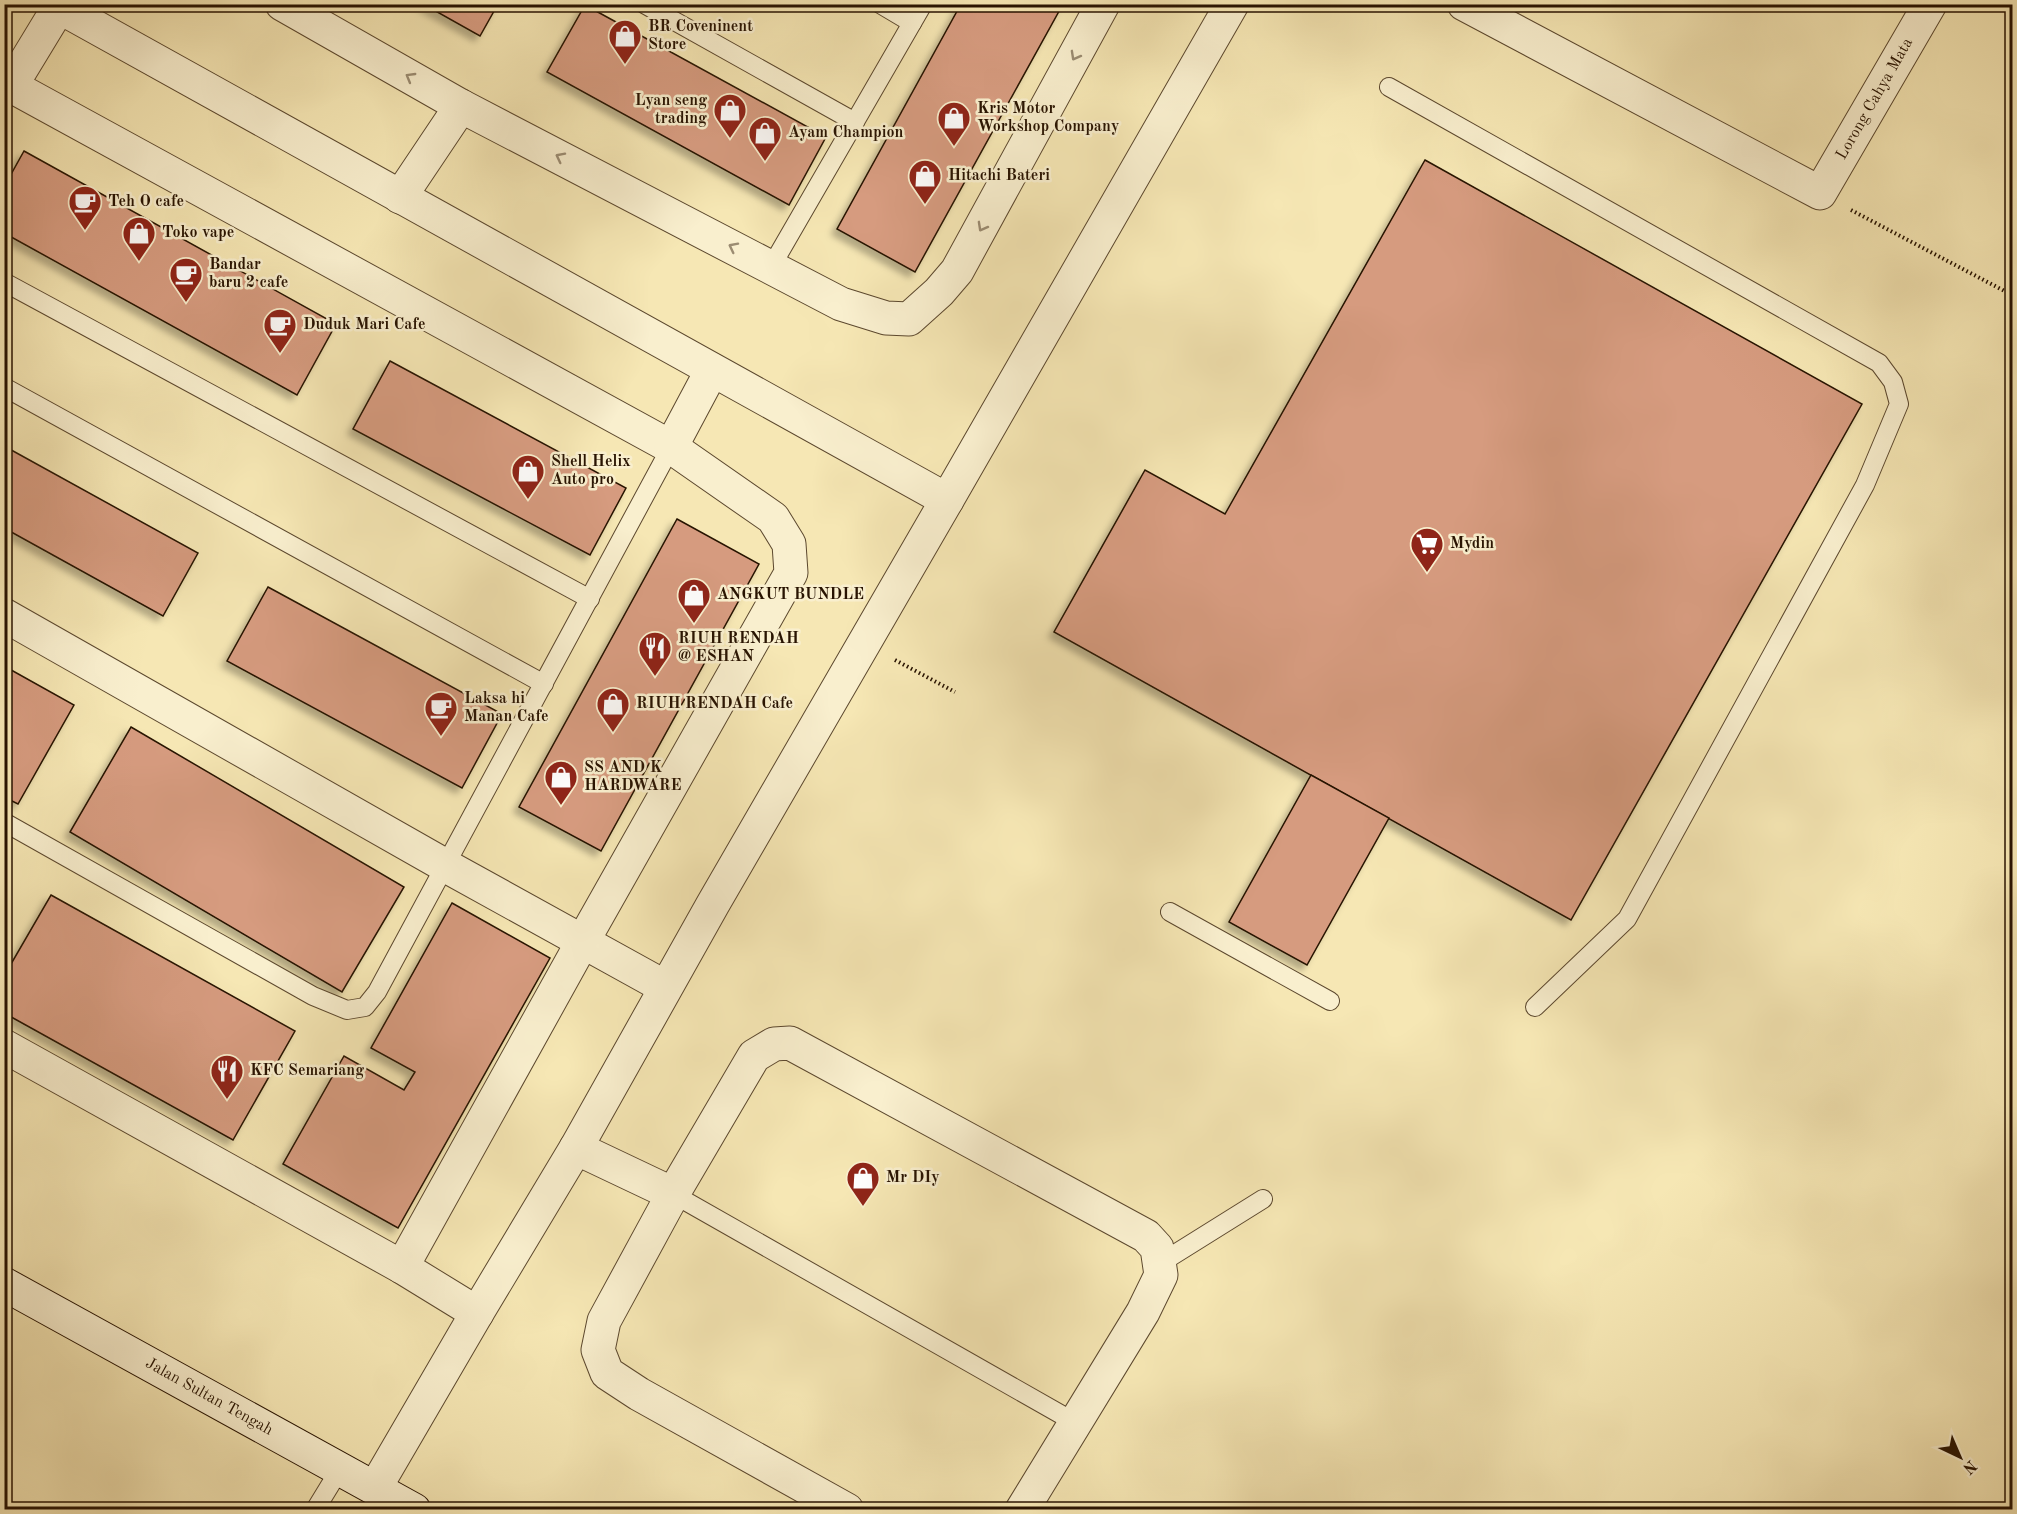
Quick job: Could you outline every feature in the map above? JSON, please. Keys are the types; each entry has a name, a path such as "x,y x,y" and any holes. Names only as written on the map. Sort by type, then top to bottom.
{"street":[{"path":"282,4 461,106 841,304 886,318 909,319 939,292 957,271 1104,4"},
{"path":"375,1488 576,1148 665,987 1232,4"},
{"path":"1464,4 1820,193"},
{"name":"Lorong Cahya Mata","path":"1820,193 1930,4"},
{"path":"402,1267 582,941 791,573 789,544 773,518 671,447 7,88 56,6 946,500"},
{"path":"400,197 461,106"},
{"path":"671,447 712,370"},
{"path":"4,615 446,866 665,987"},
{"path":"847,1509 639,1394 607,1373 598,1350 604,1321 674,1194 754,1056 774,1044 790,1043 1146,1236 1157,1248 1161,1275 1143,1312 1022,1509"},
{"path":"4,1046 402,1267 477,1313"},
{"path":"576,1148 674,1194"},
{"name":"Jalan Sultan Tengah","path":"4,1284 414,1509"}],"lane":[{"path":"645,4 855,122"},
{"path":"880,4 912,23"},
{"path":"771,267 923,4"},
{"path":"1389,87 1879,363 1893,382 1899,404 1865,485 1627,919 1535,1007"},
{"path":"4,282 590,599"},
{"path":"4,387 544,684"},
{"path":"4,822 313,996 347,1010 365,1007 377,992 446,866 671,447"},
{"path":"1170,912 1330,1001"},
{"path":"674,1194 1076,1423"},
{"path":"1159,1263 1263,1199"},
{"path":"315,1509 340,1469"}],"path":[{"path":"1820,193 2013,295"},
{"path":"864,643 955,692"}],"building":[{"path":"423,4 498,4 480,36"},
{"path":"961,4 1063,4 915,272 837,229"},
{"path":"585,5 826,137 789,205 547,72"},
{"path":"24,151 336,324 297,395 4,233 4,187"},
{"name":"Mydin","path":"1425,160 1862,404 1571,920 1054,632 1145,470 1225,514"},
{"path":"390,361 626,488 590,555 353,429"},
{"path":"4,446 198,553 163,616 4,528"},
{"path":"677,519 759,564 601,851 519,807"},
{"path":"268,587 502,714 462,788 227,661"},
{"path":"4,666 74,705 18,804 4,797"},
{"path":"131,727 404,887 342,992 70,832"},
{"path":"1311,775 1389,818 1307,965 1229,922"},
{"path":"51,895 295,1031 233,1140 4,1013 4,976"},
{"path":"452,903 550,958 398,1228 283,1164 344,1056 404,1090 415,1072 371,1048"}],"place":[{"name":"BR Coveninent Store","path":"625,65"},
{"name":"Lyan seng trading","path":"730,139"},
{"name":"Kris Motor Workshop Company","path":"954,147"},
{"name":"Ayam Champion","path":"765,162"},
{"name":"Hitachi Bateri","path":"925,205"},
{"name":"Teh O cafe","path":"85,231"},
{"name":"Toko vape","path":"139,262"},
{"name":"Bandar baru 2 cafe","path":"186,303"},
{"name":"Duduk Mari Cafe","path":"280,354"},
{"name":"Shell Helix Auto pro","path":"528,500"},
{"name":"Mydin","path":"1427,573"},
{"name":"ANGKUT BUNDLE","path":"694,624"},
{"name":"RIUH RENDAH @ ESHAN","path":"655,677"},
{"name":"RIUH RENDAH Cafe","path":"613,733"},
{"name":"Laksa hi Manan Cafe","path":"441,737"},
{"name":"SS AND K HARDWARE","path":"561,806"},
{"name":"KFC Semariang","path":"227,1100"},
{"name":"Mr DIy","path":"863,1207"}]}
